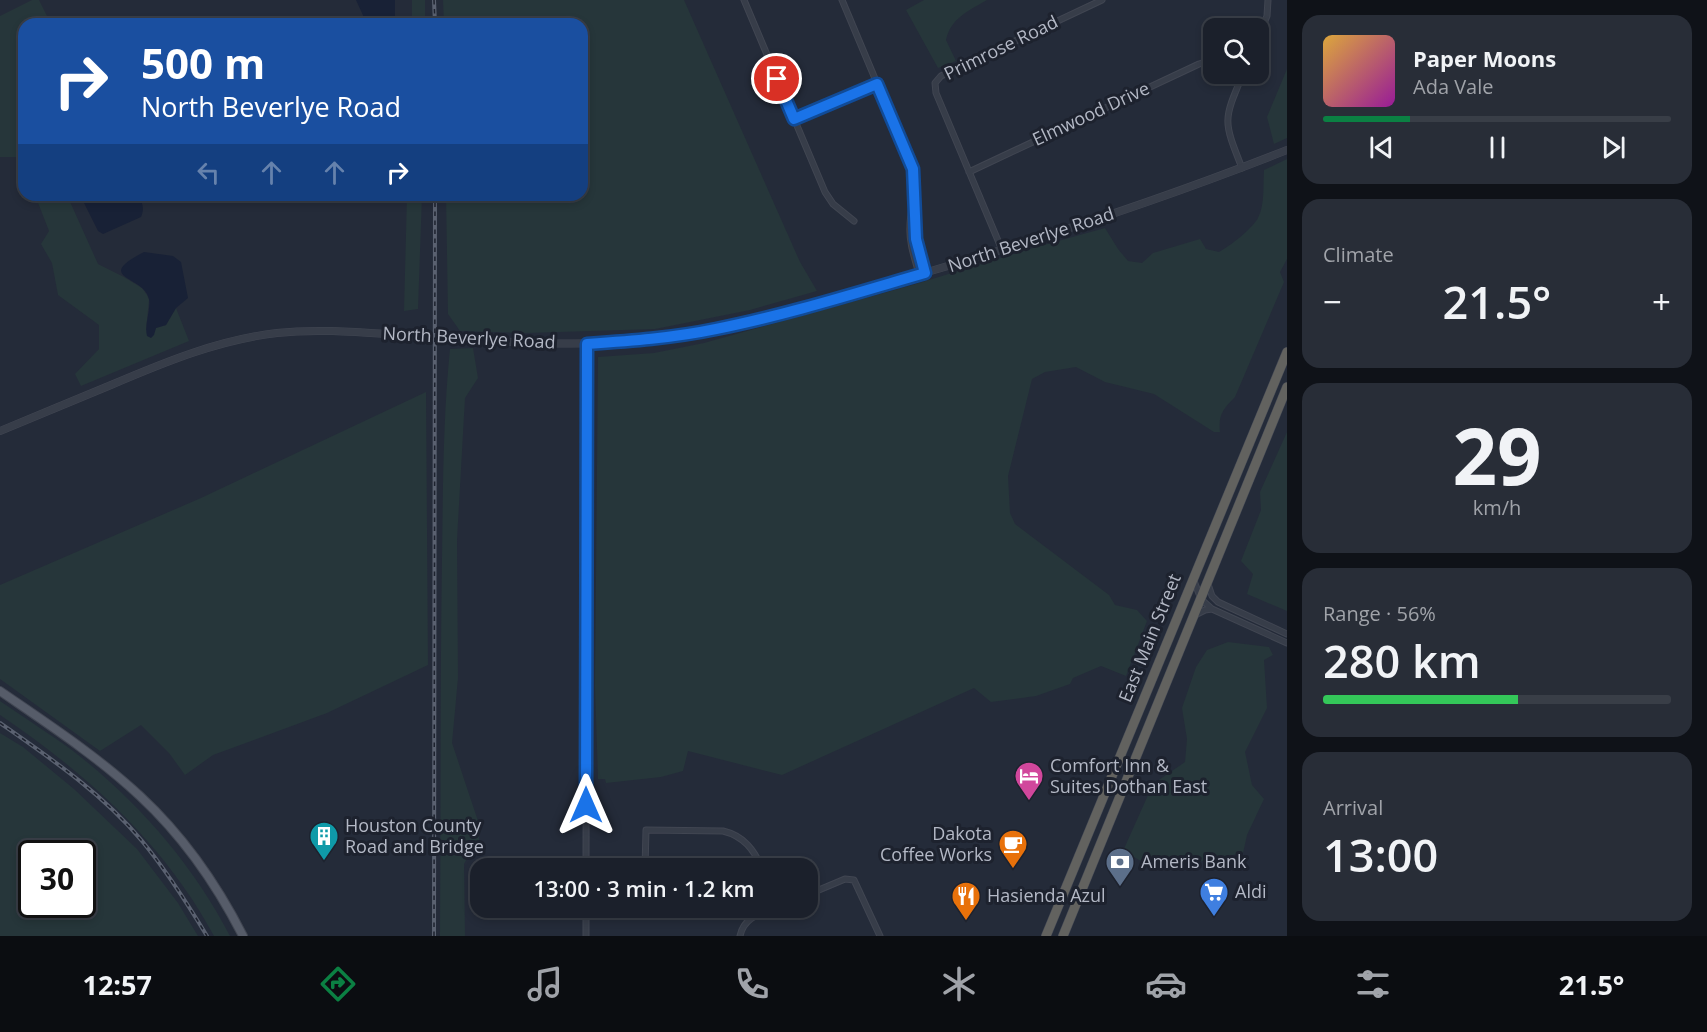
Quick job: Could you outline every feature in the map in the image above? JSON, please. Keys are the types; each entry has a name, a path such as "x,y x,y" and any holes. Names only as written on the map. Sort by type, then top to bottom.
{"highway":[{"name":"East Main Street","path":"1046,936 1287,352"},
{"name":"East Main Street","path":"1063,936 1287,387"}],"main road":[{"path":"0,691 85,750 141,798 170,828 203,870 243,936"}],"street":[{"path":"744,0 827,196 836,207 854,221"},
{"path":"842,0 913,169 916,239 922,274"},
{"name":"Primrose Road","path":"969,172 935,90 935,83 942,76 1102,0"},
{"path":"1266,18 1268,0"},
{"name":"Elmwood Drive","path":"969,172 1203,62"},
{"path":"794,119 877,84"},
{"path":"1239,84 1227,118 1230,140 1242,168"},
{"name":"North Beverlye Road","path":"0,431 185,355 258,336 340,331 587,344 663,338 715,329 819,303 1072,229 1287,150"},
{"path":"969,172 1002,250"},
{"path":"586,858 587,344"},
{"path":"1193,576 1202,599 1212,609 1287,643"},
{"path":"1208,584 1212,596 1218,602 1287,634"},
{"path":"1195,615 1212,609"},
{"path":"645,858 646,830 734,833 749,846 756,858"},
{"path":"818,890 845,879 854,880 880,936"},
{"path":"586,918 586,936"},
{"path":"740,936 741,928 747,920 752,918"}],"shaded area":[{"path":"32,0 39,0 48,18 18,18 18,157 0,157 0,16"},
{"path":"412,0 425,0 425,18 412,18"},
{"path":"443,0 684,0 800,262 817,291 750,310 655,329 526,333 460,331 448,314 446,201 588,201 588,18 444,18"},
{"path":"924,0 987,0 961,16 952,26 946,40 956,61 938,68 906,10"},
{"path":"1287,69 1287,138 1274,144 1267,117"},
{"path":"1287,159 1287,259 1280,272 1284,282 1235,397 1222,413 1220,432 1214,432 1154,394 1105,382 1076,367 1045,372 1032,379 1008,476 1010,513 1015,524 1109,595 1115,605 1137,610 1147,621 1126,676 1101,666 1073,678 1070,684 1036,696 991,702 974,688 782,775 688,751 683,771 661,777 606,783 605,779 598,779 595,686 598,357 654,353 704,343 1105,228 1128,261 1142,263 1153,253 1200,239 1206,249 1219,252 1240,237 1258,218 1263,201 1264,170"},
{"path":"37,201 70,201 98,264 142,288 147,295 149,300 146,330 154,331 166,325 176,308 189,341 81,386 75,374 99,349 99,325 58,295 52,263 41,244 49,231"},
{"path":"407,201 422,201 418,309 404,311"},
{"path":"473,348 478,378 465,398 457,540 458,678 452,743 479,824 479,847 470,853 464,864 465,936 440,936 441,605 446,401 450,349"},
{"path":"426,392 428,665 327,713 213,755 185,775 169,753 141,725 100,751 0,679 0,585 201,498"},
{"path":"1287,432 1287,611 1247,594 1253,574 1241,561 1261,510 1260,492"},
{"path":"1228,642 1269,647 1273,655 1264,660 1267,708 1245,752 1252,785 1264,799 1247,835 1243,853 1157,870 1123,851 1153,784 1185,762 1187,739 1182,708 1196,667 1207,650"},
{"path":"0,701 72,751 126,796 184,862 230,936 214,936 172,870 147,840 120,812 63,761 0,715"},
{"path":"0,733 23,747 74,789 137,849 178,903 198,936 0,936"}],"water":[{"path":"356,0 395,0 395,18 364,18"},
{"path":"83,201 141,201 143,211 141,217 103,234 98,231"},
{"path":"144,252 173,256 181,262 188,298 176,308 166,325 156,328 151,338 147,336 146,331 149,299 139,285 121,272 122,267"}],"railway":[{"path":"434,0 435,18"},
{"path":"434,936 435,201"},
{"path":"0,723 75,777 110,807 142,841 168,875 207,936"}],"place":[{"name":"Comfort Inn & Suites Dothan East","path":"1029,802"},
{"name":"Houston County Road and Bridge","path":"324,862"},
{"name":"Dakota Coffee Works","path":"1013,870"},
{"name":"Ameris Bank","path":"1120,888"},
{"name":"Aldi","path":"1214,918"},
{"name":"Hasienda Azul","path":"966,922"}],"route":[{"path":"586,805 587,344 663,338 736,325 925,273 916,239 913,169 877,84 794,119 777,79"}]}
